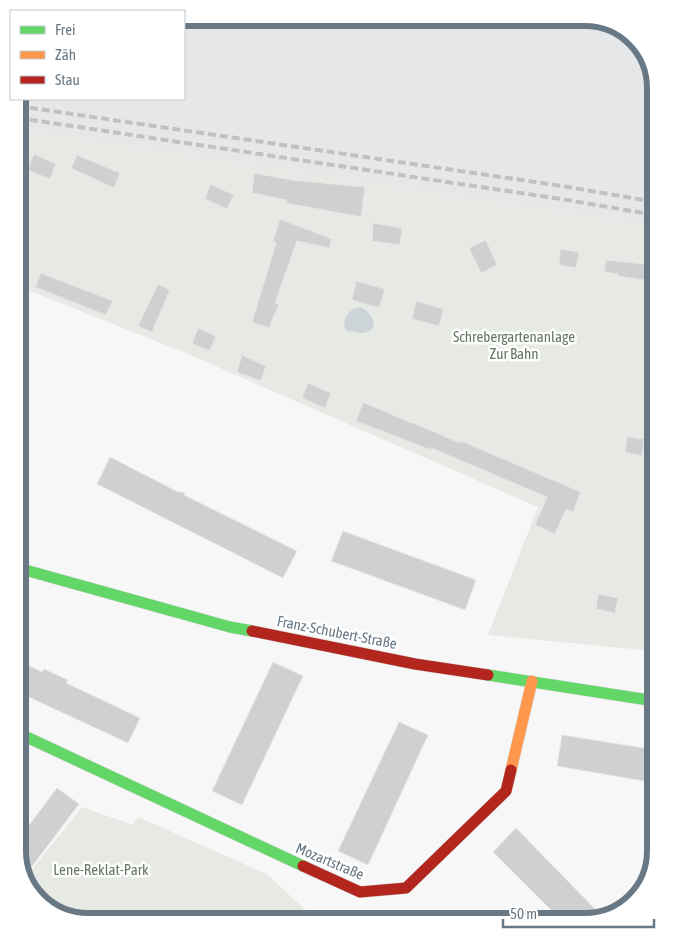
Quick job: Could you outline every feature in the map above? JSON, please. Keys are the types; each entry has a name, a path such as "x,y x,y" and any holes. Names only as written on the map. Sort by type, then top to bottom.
{"street":[{"name":"Franz-Schubert-Straße","path":"26,570 230,627 415,664 647,699"},
{"name":"Mozartstraße","path":"26,737 248,842 360,892 406,888 506,791 532,681"}],"shaded area":[{"path":"185,26 589,26 601,28 629,44 645,72 647,88 647,225 26,130 26,100 185,100"},
{"path":"360,307 370,315 374,326 365,333 346,330 345,318 349,312"}],"green space":[{"name":"Schrebergartenanlage Zur Bahn","path":"26,130 647,225 647,650 488,635 538,507 181,351 26,289"},
{"name":"Lene-Reklat-Park","path":"82,807 133,825 138,817 267,874 308,913 76,912 61,906 47,897 35,882 30,872"}],"building":[{"path":"34,154 56,164 50,179 27,170"},
{"path":"77,155 120,173 114,188 71,168"},
{"path":"254,173 292,180 365,187 361,217 286,203 287,200 252,193"},
{"path":"210,184 234,195 227,209 205,199"},
{"path":"280,219 332,239 329,248 297,241 275,303 279,304 269,328 252,322 276,243 273,241"},
{"path":"373,223 402,228 400,245 372,241"},
{"path":"486,240 497,265 481,273 469,248"},
{"path":"560,249 579,252 576,268 559,265"},
{"path":"606,260 647,264 647,281 618,276 618,274 604,272"},
{"path":"41,273 113,301 106,315 35,287"},
{"path":"356,281 385,289 379,308 352,300"},
{"path":"158,284 170,290 152,332 138,326"},
{"path":"416,301 444,309 439,326 412,319"},
{"path":"198,328 216,336 210,351 192,344"},
{"path":"242,355 266,366 261,381 237,372"},
{"path":"308,383 331,393 325,408 302,398"},
{"path":"363,402 581,492 573,512 566,509 555,534 535,525 547,497 431,448 431,450 356,421"},
{"path":"627,437 644,439 642,456 625,452"},
{"path":"110,457 178,492 184,492 184,495 297,551 283,578 97,484"},
{"path":"343,531 476,580 465,610 331,561"},
{"path":"598,594 618,598 615,613 596,609"},
{"path":"273,662 303,676 242,805 212,791"},
{"path":"26,664 42,672 44,669 68,680 66,683 140,718 128,743 26,696"},
{"path":"399,722 428,735 368,865 338,851"},
{"path":"562,735 647,749 647,781 557,766"},
{"path":"57,788 79,804 29,870 26,851 26,829"},
{"path":"516,828 598,911 554,913 493,852"}],"railway":[{"path":"26,107 562,186 647,201"},
{"path":"26,119 561,199 647,214"}],"traffic: fast":[{"path":"26,570 230,627 252,631"},
{"path":"488,675 647,700"},
{"path":"26,737 303,866"}],"traffic: slow":[{"path":"511,770 532,681"}],"traffic: jam":[{"path":"252,631 415,664 488,675"},
{"path":"303,866 360,892 406,888 506,791 511,770"}]}
